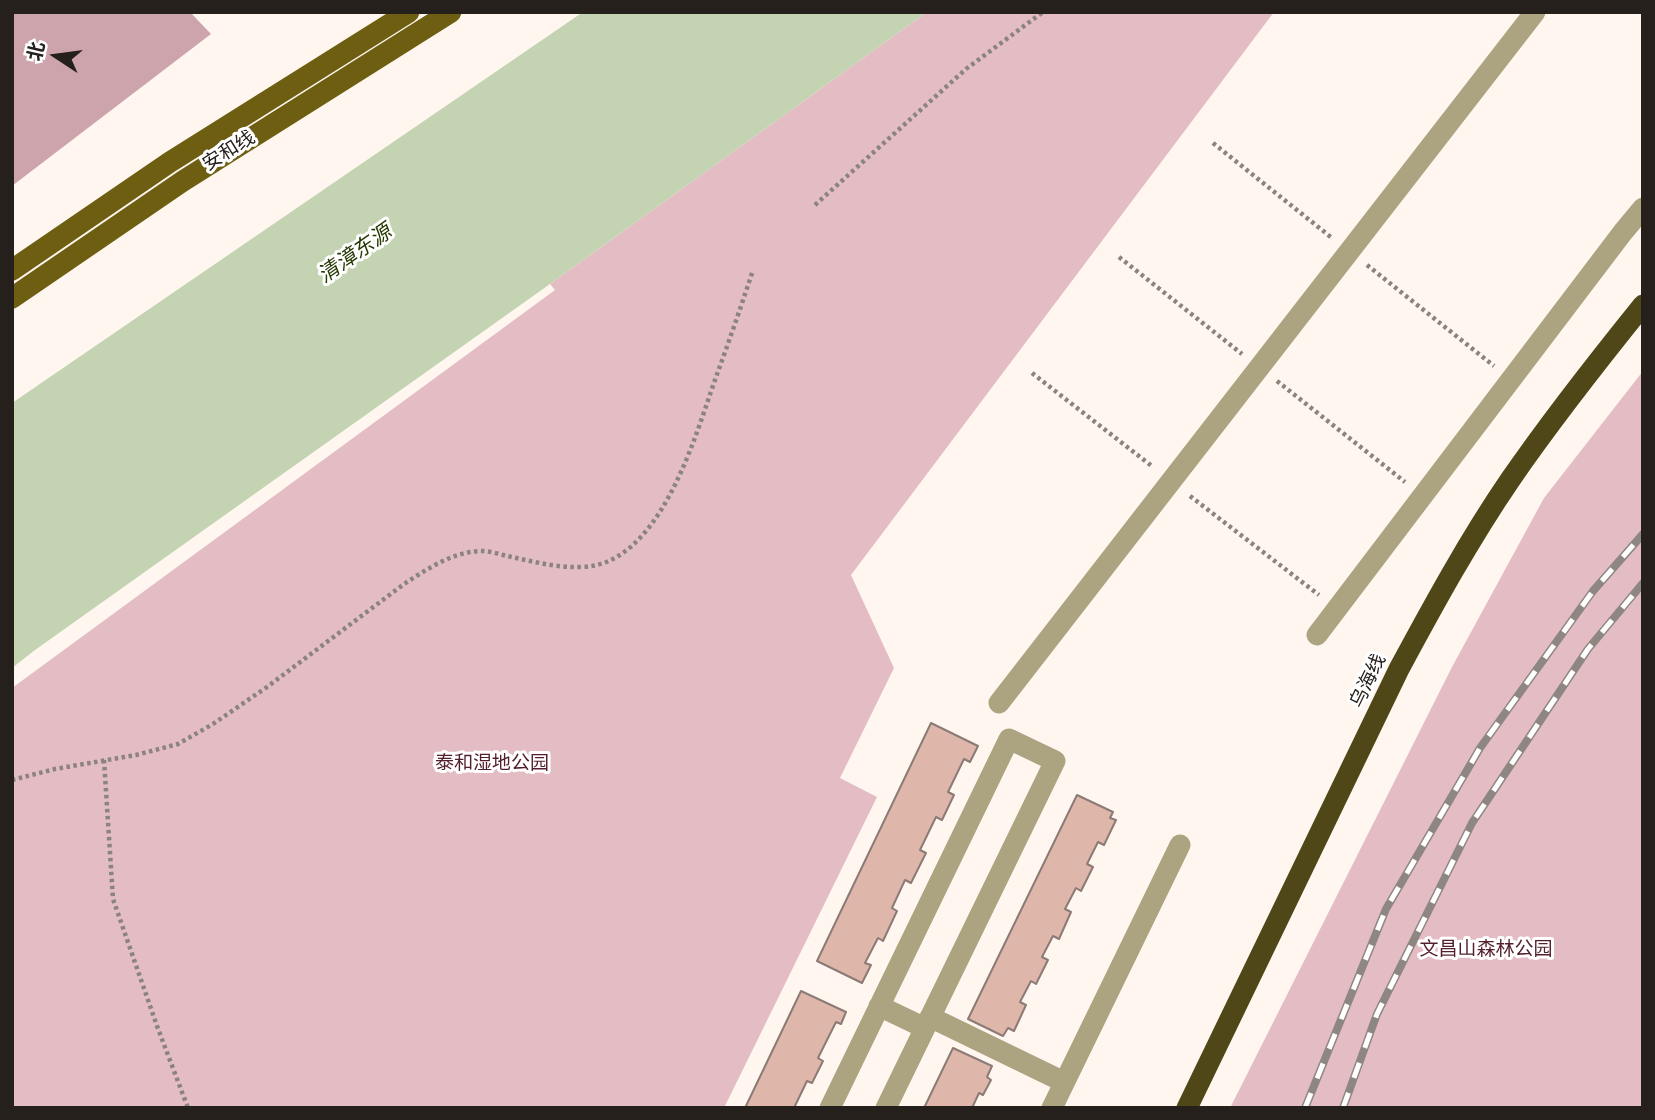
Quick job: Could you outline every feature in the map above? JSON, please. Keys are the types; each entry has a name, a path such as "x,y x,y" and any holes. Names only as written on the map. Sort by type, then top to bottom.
{"highway":[{"name":"乌海线","path":"1187,1108 1399,668 1424,622 1508,482 1586,376 1643,305"}],"main road":[{"name":"安和线","path":"12,270 170,162 409,12"},
{"name":"安和线","path":"12,298 183,181 451,12"}],"street":[{"path":"999,703 1535,12"},
{"path":"1317,635 1643,208"},
{"path":"830,1108 1009,739 1055,761 886,1108"},
{"path":"1052,1108 1180,845"},
{"path":"879,1006 927,1023 1064,1082"}],"path":[{"path":"814,205 966,68 1043,12"},
{"path":"12,780 55,768 136,755 178,744 267,687 404,583 447,559 483,551 546,565 582,568 604,563 624,552 652,524 677,482 752,270"},
{"path":"104,760 113,899 188,1108"}],"green space":[{"name":"泰和湿地公园","path":"927,12 1274,12 851,575 894,668 840,778 877,797 724,1108 12,1108 12,688 555,290 550,284"},
{"name":"文昌山森林公园","path":"1643,371 1643,1108 1230,1108 1452,667 1544,498"}],"shaded area":[{"path":"12,12 190,12 211,34 12,186"}],"water":[{"name":"清漳东源","path":"583,12 927,12 12,668 12,403"}],"building":[{"path":"931,723 978,746 970,762 964,759 948,792 954,795 942,820 936,817 920,850 926,853 911,883 905,880 892,908 897,911 883,941 878,938 865,963 871,965 862,983 817,961"},
{"path":"1077,795 1113,812 1110,818 1116,820 1104,845 1098,842 1087,864 1093,867 1081,891 1076,888 1065,909 1071,912 1059,939 1053,936 1042,957 1048,960 1036,984 1031,981 1020,1002 1026,1005 1014,1031 1008,1028 1003,1036 968,1019"},
{"path":"801,991 846,1012 841,1024 836,1022 818,1058 823,1061 812,1083 807,1081 794,1108 745,1108"},
{"path":"953,1048 992,1066 987,1077 991,1080 983,1095 979,1093 972,1108 924,1108"}],"railway":[{"path":"1305,1108 1386,909 1480,748 1593,591 1643,534"},
{"path":"1343,1108 1377,1014 1472,823 1588,649 1643,583"}]}
